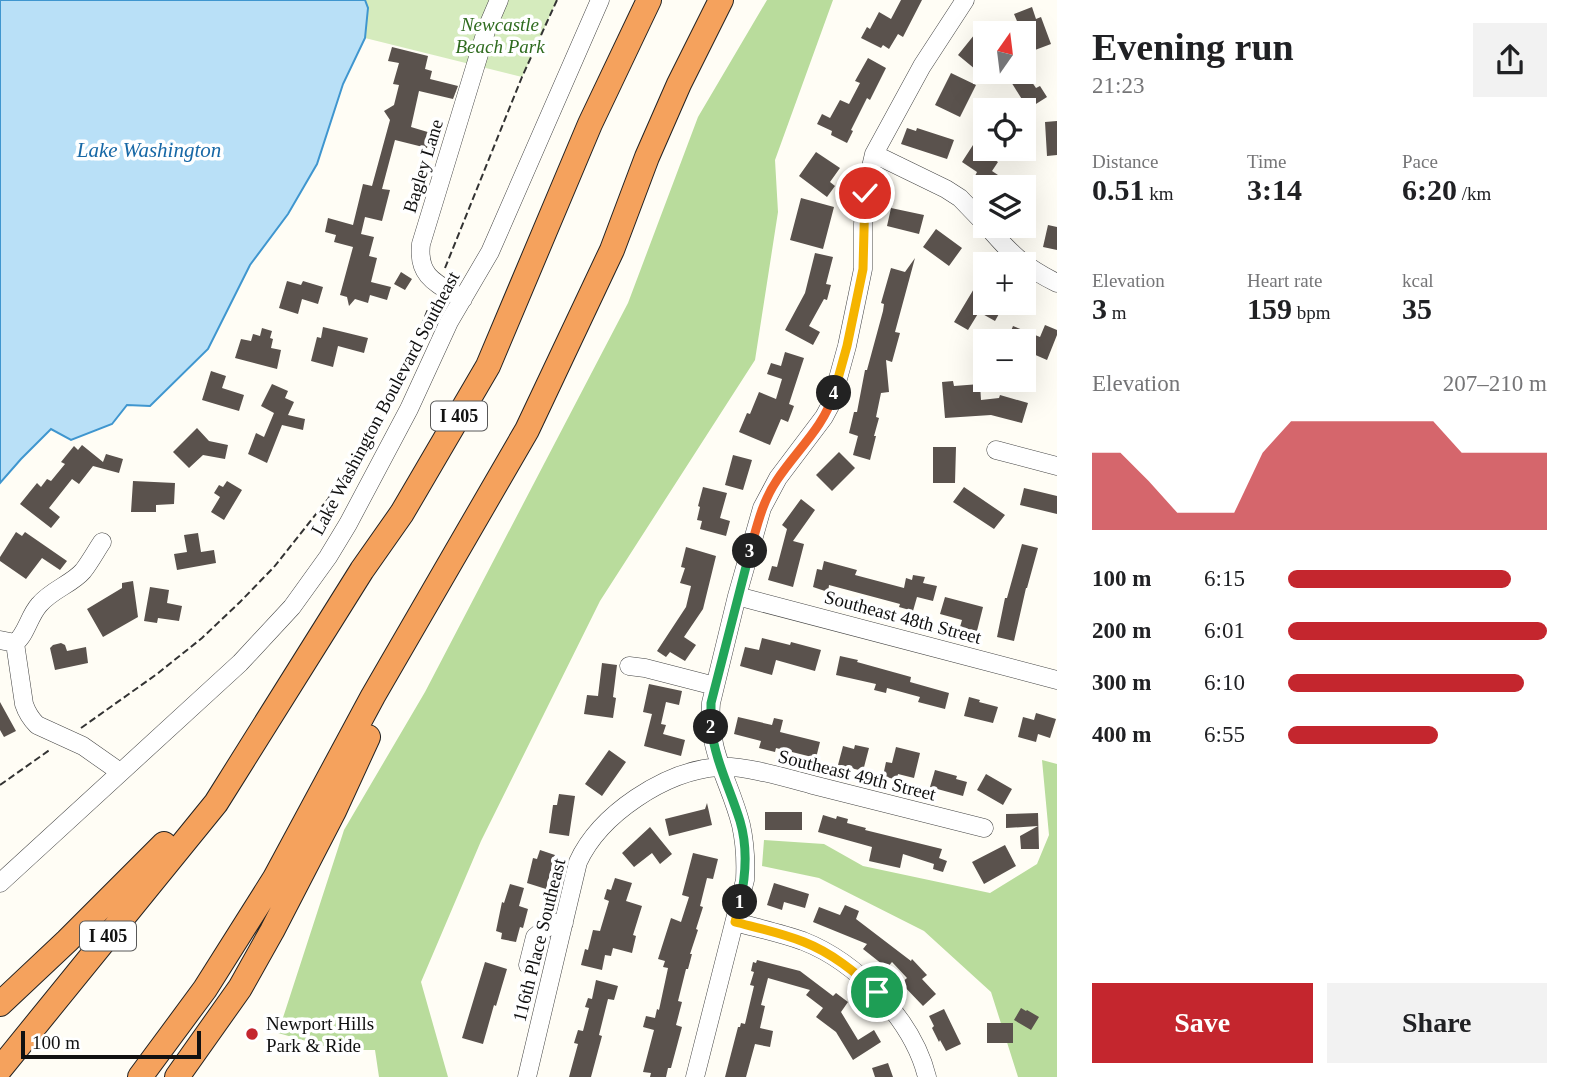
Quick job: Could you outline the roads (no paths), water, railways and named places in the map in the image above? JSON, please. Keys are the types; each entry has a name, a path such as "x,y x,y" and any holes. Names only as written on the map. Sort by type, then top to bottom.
{"highway":[{"name":"I 405","path":"0,1069 216,803 362,570 402,513 488,366 590,124 649,0"},
{"path":"140,1077 205,989 275,878 373,696 527,430 612,250 647,157 679,84 721,0"},
{"path":"177,1077 240,988 272,931 334,811 383,702 514,479 527,430"},
{"path":"0,1004 77,932 199,808 216,803"}],"street":[{"name":"Bagley Lane","path":"463,299 432,281 426,273 420,252 487,28 499,0"},
{"name":"Lake Washington Boulevard Southeast","path":"0,883 240,663 292,607 328,557 382,462 449,322 490,252 600,0"},
{"path":"695,1077 745,880 740,823 719,766 710,716 737,596 767,496 831,404 847,346 863,269 865,193 874,154 922,66 965,0"},
{"path":"874,154 946,189 973,211"},
{"path":"998,238 1033,271 1057,283"},
{"path":"996,450 1057,467"},
{"path":"102,542 82,572 49,594 38,606 20,640 8,641 27,713 37,725 83,746 120,772"},
{"name":"Southeast 48th Street","path":"737,596 1056,674"},
{"path":"629,666 715,686"},
{"name":"Southeast 49th Street","path":"719,766 764,772 984,828"},
{"name":"116th Place Southeast","path":"527,1077 578,862 584,849 628,804 646,792 684,774 719,766"},
{"path":"735,922 803,941 825,952 860,976 897,1017 915,1045 924,1063 927,1077"},
{"path":"528,964 535,937 552,923 564,923"}],"water":[{"name":"Lake Washington","path":"0,0 365,0 368,8 365,38 343,84 317,164 288,214 250,265 208,349 150,406 127,405 112,424 71,440 51,429 0,483"}],"place":[{"name":"Newport Hills Park & Ride","path":"252,1034"}],"park label":[{"name":"Newcastle Beach Park","path":"500,35"}]}
